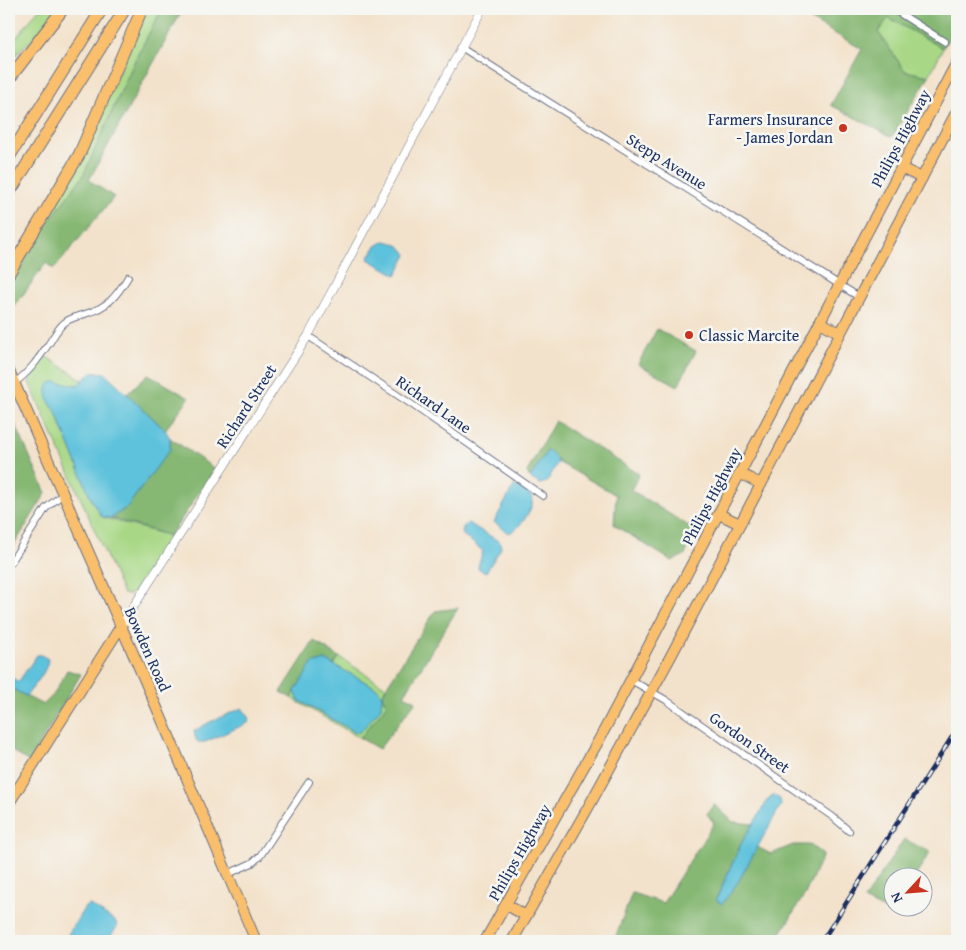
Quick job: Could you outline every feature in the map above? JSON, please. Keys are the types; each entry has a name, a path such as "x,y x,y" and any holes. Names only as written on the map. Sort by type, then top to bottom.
{"highway":[{"path":"9,79 44,30 63,9"},
{"path":"9,157 102,9"},
{"path":"9,193 125,9"},
{"path":"9,273 79,154 142,9"}],"main road":[{"name":"Philips Highway","path":"485,941 583,769 631,680 957,62"},
{"path":"512,941 651,692 957,112"},
{"path":"902,168 922,178"},
{"path":"820,322 840,333"},
{"name":"Bowden Road","path":"9,371 256,941"},
{"path":"741,474 761,484"},
{"path":"719,514 740,524"},
{"name":"Richard Street","path":"9,804 121,626"},
{"path":"506,905 526,916"}],"street":[{"name":"Richard Street","path":"121,626 308,336 482,9"},
{"path":"893,9 945,42"},
{"name":"Stepp Avenue","path":"462,47 859,298"},
{"path":"14,383 26,375 35,365 62,324 74,316 92,312 109,303 115,298 128,277"},
{"name":"Richard Lane","path":"308,336 399,396 543,496"},
{"path":"9,565 46,508 63,494"},
{"name":"Gordon Street","path":"631,680 666,700 833,817 849,831"},
{"path":"228,874 252,863 260,856 308,782"}],"green space":[{"path":"39,9 58,9 33,39 19,51 9,66 9,47"},
{"path":"146,9 162,9 136,58 83,176 23,256 76,170"},
{"path":"162,9 183,9 89,180 114,197 54,269 46,263 9,314 10,286 23,256 83,176 136,58"},
{"path":"792,9 957,9 957,24 943,48 888,18 878,32 905,71 929,76 892,137 831,105 862,49"},
{"path":"888,18 943,48 929,76 905,71 878,32"},
{"path":"657,329 696,351 678,386 638,364"},
{"path":"45,356 83,380 78,385 51,384 52,407 55,410 92,501 102,517 170,536 164,548 133,593 128,595 123,594 29,382"},
{"path":"148,374 189,398 165,430 127,394"},
{"path":"9,410 46,493 9,553"},
{"path":"555,421 639,474 631,490 695,530 685,555 672,561 614,525 616,495 558,462 556,458 547,452 530,478 527,472"},
{"path":"170,438 215,469 170,536 111,518 127,507 170,449"},
{"path":"458,608 404,695 416,701 379,749 360,738 387,705 382,696 386,687 435,611"},
{"path":"314,641 339,657 334,665 325,660 312,664 291,698 281,692"},
{"path":"339,657 386,687 382,696 387,705 360,738 291,698 295,691 299,700 355,732 378,689 334,665"},
{"path":"67,670 81,674 29,762 9,749 9,687 43,705 54,694"},
{"path":"714,804 733,822 753,824 742,842 716,899 722,903 738,882 757,847 771,854 793,845 810,845 823,855 805,894 776,941 614,941 632,893 663,903 714,823 707,814"},
{"path":"904,839 930,852 920,868 885,868"},
{"path":"884,870 884,910 864,900"}],"water":[{"path":"384,241 397,245 407,255 396,275 368,259 375,247"},
{"path":"92,372 105,373 165,430 170,438 170,449 127,507 111,518 102,517 92,501 47,393 49,385 52,383 78,385"},
{"path":"547,451 551,452 558,462 547,482 540,484 530,478"},
{"path":"516,485 530,494 532,503 528,513 516,529 508,533 494,522"},
{"path":"468,523 500,542 501,548 486,572 478,567 483,551 462,534 463,527"},
{"path":"37,655 48,659 47,664 40,679 26,696 9,687 9,676 19,681"},
{"path":"325,660 378,689 382,696 381,708 360,732 355,732 298,700 295,691 312,664"},
{"path":"242,708 249,717 248,723 205,742 198,742 196,740 194,731"},
{"path":"773,795 780,799 781,805 738,882 722,904 716,900 742,842 769,798"},
{"path":"90,905 116,922 117,927 107,941 64,941 85,907"}],"railway":[{"path":"822,941 957,729"}],"place":[{"name":"Farmers Insurance - James Jordan","path":"843,128"},
{"name":"Classic Marcite","path":"689,335"}]}
